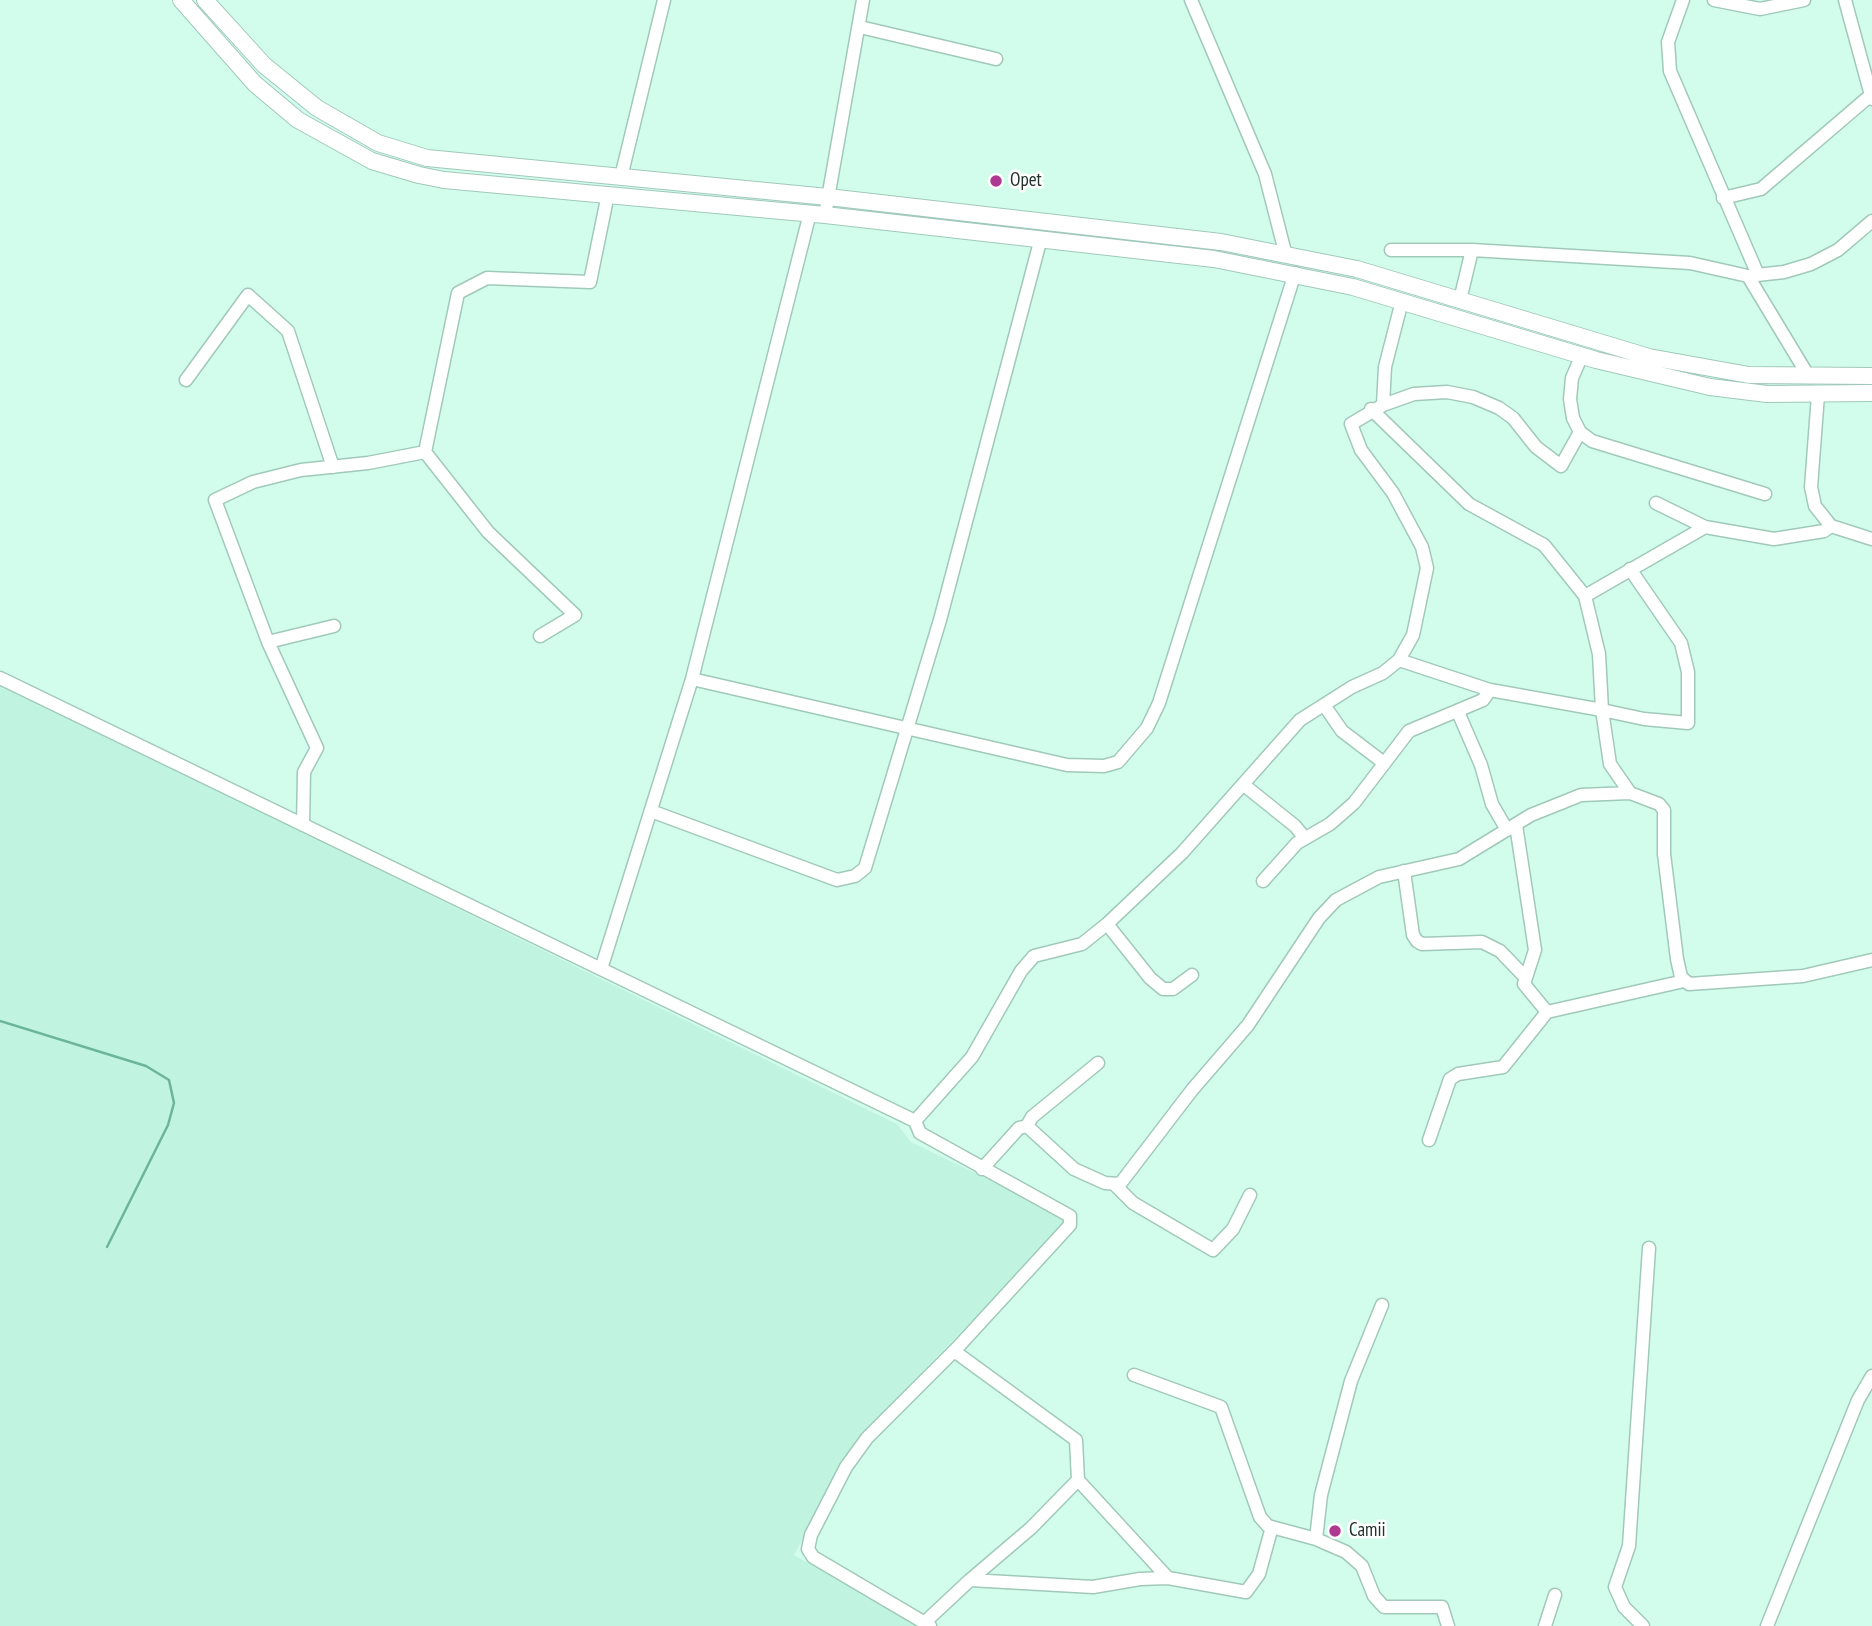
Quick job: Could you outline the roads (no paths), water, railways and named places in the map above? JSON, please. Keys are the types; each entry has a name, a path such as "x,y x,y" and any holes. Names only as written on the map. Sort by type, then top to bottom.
{"main road":[{"path":"181,0 255,84 277,104 322,136 372,161 444,180 818,214 1214,259 1295,273 1402,301 1651,375 1710,387 1767,394 1872,393"},
{"path":"214,4 292,90 348,128 378,143 444,162 828,197 1169,235 1285,252 1357,269 1649,357 1749,375 1872,376"}],"street":[{"path":"621,177 664,0"},
{"path":"601,969 692,680 818,214 828,197 863,0"},
{"path":"1191,0 1265,174 1285,252"},
{"path":"1683,0 1670,32 1668,63 1753,276 1809,377"},
{"path":"1714,0 1760,9 1804,0"},
{"path":"1723,198 1761,189 1871,96 1844,0"},
{"path":"860,27 996,59"},
{"path":"425,453 458,293 487,278 590,282 608,194"},
{"path":"1391,250 1472,250 1690,263 1753,276 1811,264 1838,250 1872,221"},
{"path":"651,811 837,880 855,876 865,868 908,731 1041,238"},
{"path":"1460,300 1472,250"},
{"path":"692,680 908,731 1068,765 1104,766 1118,762 1131,749 1159,703 1295,273"},
{"path":"186,380 248,295 288,331 332,467"},
{"path":"1377,407 1402,301"},
{"path":"1582,355 1572,378 1570,398 1573,418 1580,432 1592,440 1765,494"},
{"path":"915,1121 972,1057 1021,971 1034,956 1082,944 1107,924 1182,853 1300,720 1383,673 1399,660 1413,635 1427,568 1422,547 1393,493 1361,450 1351,424 1377,407 1425,393 1447,392 1473,397 1513,418 1536,447 1561,466 1580,432"},
{"path":"1818,395 1812,497 1831,526 1872,539"},
{"path":"1377,407 1469,504 1544,545 1585,596 1599,654 1605,744 1618,780 1630,793"},
{"path":"303,825 304,772 317,748 268,642 215,499 253,482 301,470 425,453"},
{"path":"425,453 488,531 575,615 540,636"},
{"path":"1656,503 1705,527 1774,539 1824,531 1831,526"},
{"path":"1585,596 1705,527"},
{"path":"1399,660 1490,690 1644,719 1688,723 1688,672 1681,643 1630,569"},
{"path":"268,642 334,626"},
{"path":"0,678 915,1121 920,1133 1070,1216 1070,1225 954,1351 867,1438 846,1467 811,1535 808,1549 813,1557 868,1587 927,1625 1078,1480"},
{"path":"1264,881 1304,837 1346,811 1409,730 1483,700 1490,690"},
{"path":"1324,705 1342,731 1384,764"},
{"path":"1458,712 1481,765 1492,803 1511,827 1535,950 1534,961 1524,976 1525,988 1547,1012"},
{"path":"1244,785 1295,826 1304,837"},
{"path":"1115,1185 1124,1181 1192,1090 1248,1025 1326,909 1357,886 1459,859 1511,827 1571,798 1605,792 1630,793 1659,804 1664,810 1664,854 1676,959 1684,981"},
{"path":"1404,872 1413,935 1417,941 1422,944 1482,942 1500,951 1524,976"},
{"path":"1107,924 1150,978 1163,989 1173,989 1192,975"},
{"path":"1429,1140 1450,1079 1458,1074 1503,1067 1547,1012 1684,981 1694,985 1803,976 1872,960"},
{"path":"982,1168 1019,1128 1027,1126 1032,1117 1098,1063"},
{"path":"1027,1126 1074,1169 1115,1185 1133,1203 1213,1250 1233,1229 1250,1195"},
{"path":"1643,1626 1624,1607 1615,1587 1629,1546 1649,1248"},
{"path":"1316,1539 1321,1494 1351,1381 1382,1305"},
{"path":"954,1351 1076,1440 1078,1480 1168,1578"},
{"path":"1134,1375 1221,1407 1260,1517 1272,1527 1316,1539 1346,1552 1362,1566 1374,1596 1384,1607 1441,1607 1448,1626"},
{"path":"1767,1626 1858,1400 1872,1376"},
{"path":"971,1580 1093,1587 1140,1579 1168,1578 1246,1592 1259,1574 1272,1527"},
{"path":"1545,1626 1555,1595"}],"waterway":[{"path":"0,1021 146,1066 169,1080 174,1103 168,1125 107,1247"}],"place":[{"name":"Opet","path":"996,181"},
{"name":"Camii","path":"1335,1531"}]}
